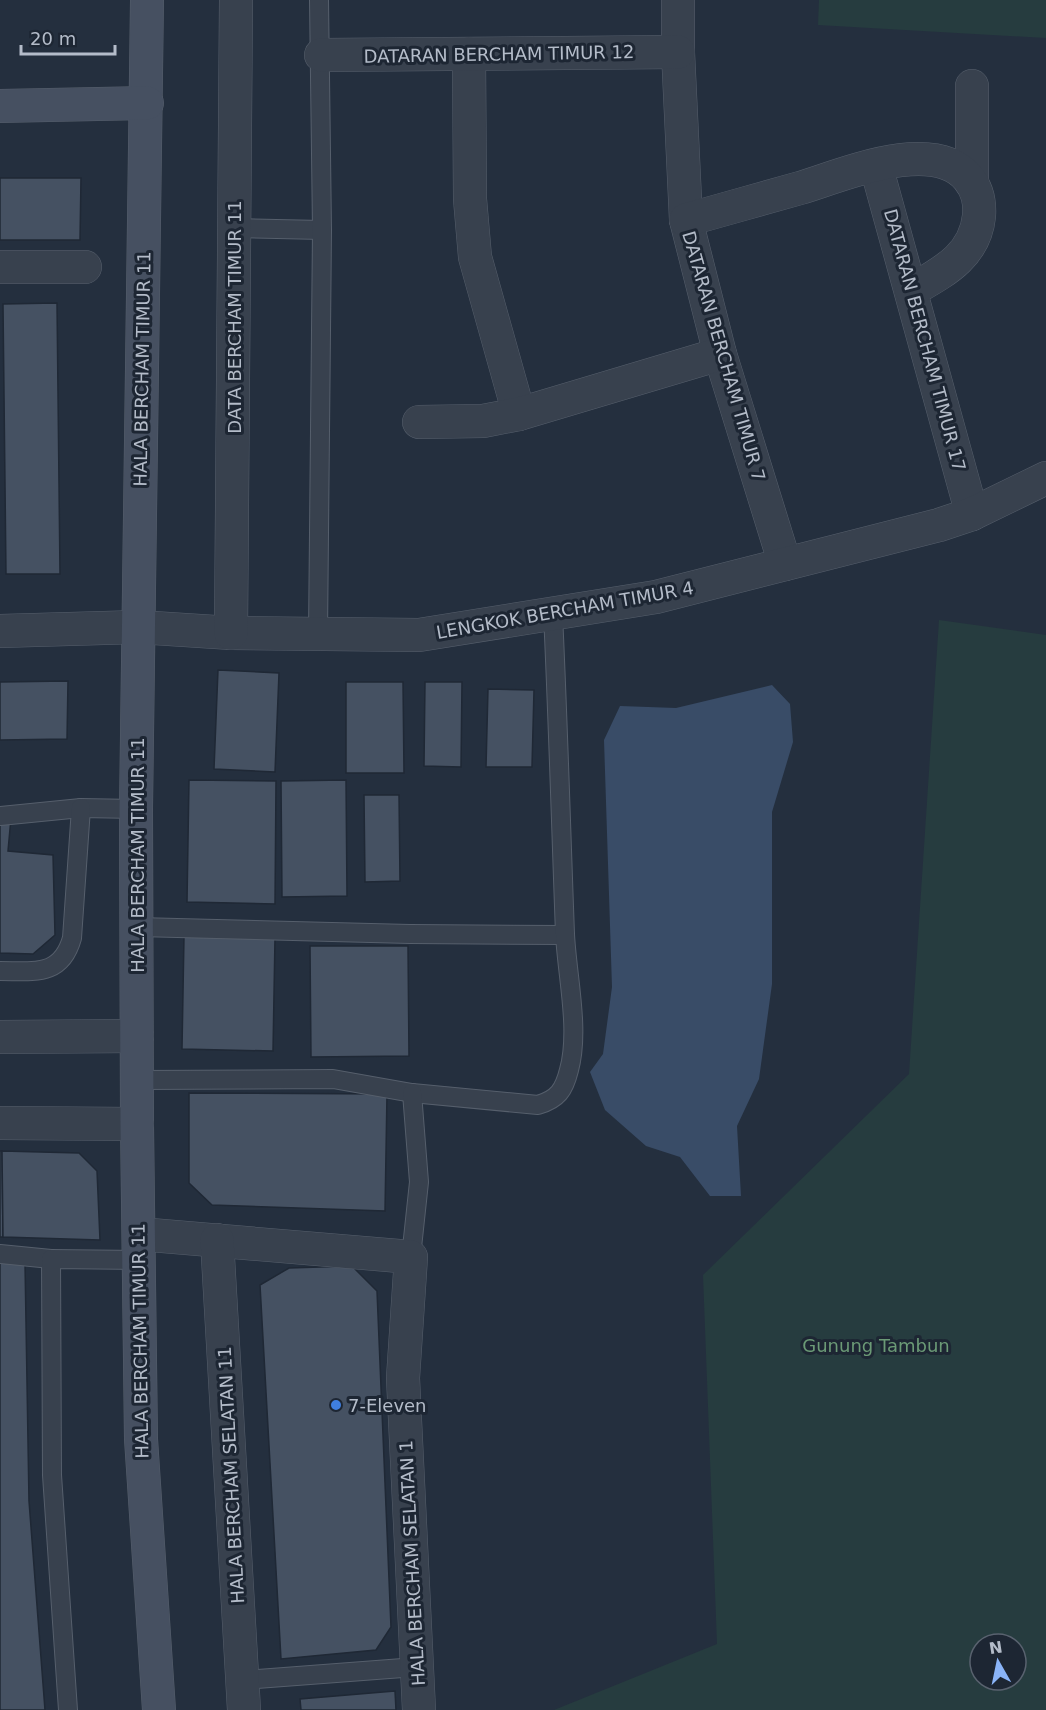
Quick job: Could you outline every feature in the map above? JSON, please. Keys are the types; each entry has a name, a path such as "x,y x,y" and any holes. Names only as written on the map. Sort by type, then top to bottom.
{"street":[{"name":"HALA BERCHAM TIMUR 11","path":"147,0 136,809 138,927 136,1124 141,1439 159,1710"},
{"name":"DATA BERCHAM TIMUR 11","path":"231,633 236,0"},
{"name":"DATARAN BERCHAM TIMUR 7","path":"678,0 678,52 686,220 720,354 785,564"},
{"name":"DATARAN BERCHAM TIMUR 12","path":"321,55 678,52"},
{"path":"469,54 470,199 475,257 519,414"},
{"path":"912,290 959,260 970,244 978,225 980,206 972,183 972,86"},
{"path":"0,106 147,103"},
{"path":"686,220 903,160 925,159 948,163 972,183"},
{"name":"DATARAN BERCHAM TIMUR 17","path":"876,166 972,514"},
{"path":"0,267 85,267"},
{"path":"419,422 483,421 519,414 720,354"},
{"name":"LENGKOK BERCHAM TIMUR 4","path":"0,631 138,627 231,633 419,635 656,597 972,514 1046,478"},
{"path":"0,1037 137,1036"},
{"path":"0,1122 136,1124"},
{"path":"139,1247 217,1239 411,1257"},
{"name":"HALA BERCHAM SELATAN 11","path":"217,1239 243,1695"},
{"name":"HALA BERCHAM SELATAN 1","path":"411,1257 404,1378 416,1667 420,1710"}],"lane":[{"path":"318,634 322,230 319,0"},
{"path":"234,228 322,230"},
{"path":"137,1080 333,1079 412,1093 538,1105 554,1101 562,1091 570,1069 572,1040 565,935 553,614"},
{"path":"0,816 81,808 136,809"},
{"path":"0,971 47,970 60,963 68,952 72,938 81,808"},
{"path":"138,927 410,934 565,935"},
{"path":"411,1257 419,1182 412,1093"},
{"path":"0,1254 51,1259 139,1247"},
{"path":"51,1259 52,1475 68,1710"},
{"path":"243,1695 416,1667"}],"green space":[{"path":"819,0 1046,0 1046,38 818,25"},
{"name":"Gunung Tambun","path":"939,620 1046,635 1046,1710 554,1710 717,1644 703,1275 909,1074"}],"water":[{"path":"772,685 790,704 793,742 772,812 772,984 759,1079 737,1126 741,1196 710,1196 680,1157 646,1146 605,1110 590,1072 603,1054 612,987 604,740 620,706 676,708"}],"building":[{"path":"0,178 81,178 80,240 0,240"},
{"path":"57,303 60,574 6,574 3,304"},
{"path":"218,670 279,673 275,772 214,769"},
{"path":"68,681 67,739 0,740 0,682"},
{"path":"346,682 403,682 404,773 346,773"},
{"path":"425,682 462,682 461,767 424,766"},
{"path":"488,689 534,690 532,767 486,767"},
{"path":"189,780 276,781 275,904 187,902"},
{"path":"346,780 347,896 282,897 281,781"},
{"path":"364,795 399,795 400,881 365,882"},
{"path":"11,818 8,851 53,855 55,935 33,954 0,953 0,820"},
{"path":"184,936 275,938 273,1051 182,1049"},
{"path":"310,946 408,946 409,1056 311,1057"},
{"path":"189,1093 387,1094 385,1211 212,1205 189,1183"},
{"path":"0,1151 2,1151 3,1237 0,1237"},
{"path":"2,1151 79,1153 97,1171 100,1240 3,1237"},
{"path":"0,1263 25,1263 29,1501 45,1710 0,1710"},
{"path":"352,1266 377,1291 391,1627 376,1650 281,1659 260,1285 289,1268"},
{"path":"395,1691 396,1710 301,1710 300,1699"}],"place":[{"name":"7-Eleven","path":"336,1405"}]}
